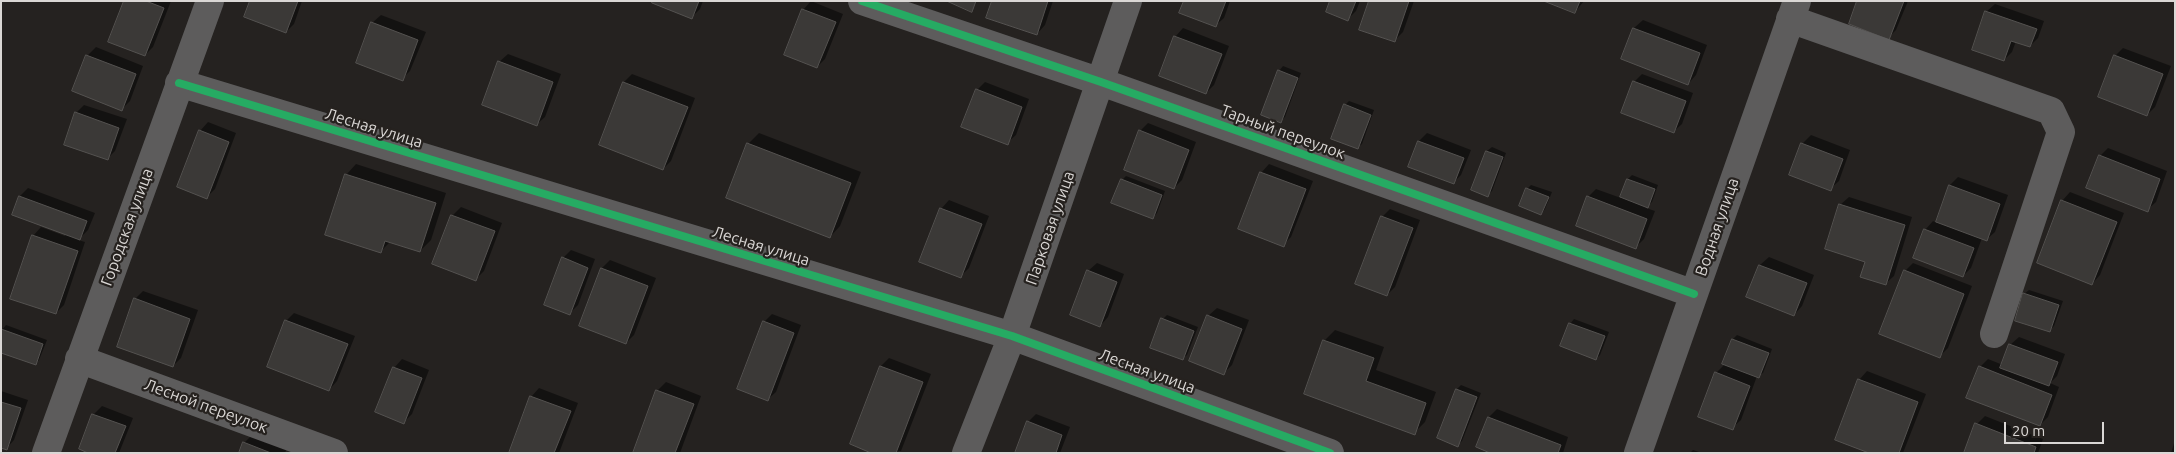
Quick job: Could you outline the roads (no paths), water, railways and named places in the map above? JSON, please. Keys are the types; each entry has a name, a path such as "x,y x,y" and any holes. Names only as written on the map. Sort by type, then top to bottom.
{"street":[{"name":"Городская улица","path":"46,453 78,359 210,1"},
{"name":"Тарный переулок","path":"862,1 1101,82 1694,294"},
{"name":"Парковая улица","path":"966,453 1012,336 1128,1"},
{"name":"Водная улица","path":"1638,453 1794,10"},
{"path":"1794,10 2052,110 2061,132 1994,334"},
{"name":"Лесная улица","path":"179,84 1012,336 1330,453"},
{"name":"Лесной переулок","path":"78,359 334,453"}]}
